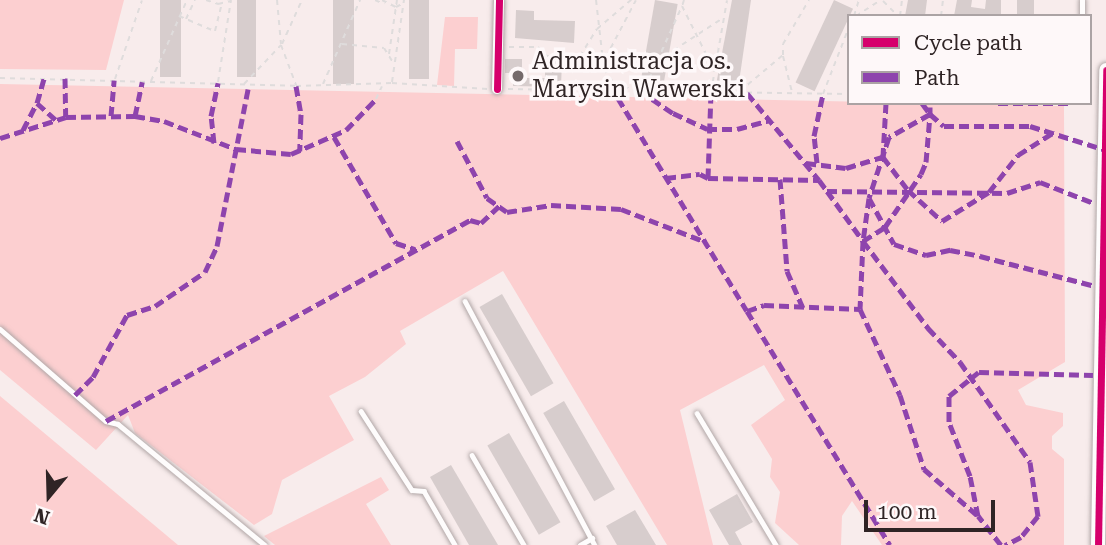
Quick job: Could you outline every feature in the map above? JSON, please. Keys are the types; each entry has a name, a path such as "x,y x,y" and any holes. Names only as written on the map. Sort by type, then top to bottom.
{"street":[{"path":"497,89 499,0"},
{"path":"1098,545 1102,476 1106,70"},
{"path":"1102,476 1106,511"}],"lane":[{"path":"465,301 595,545"},
{"path":"0,329 106,421 118,424 265,545"},
{"path":"362,411 412,490 424,491 455,545"},
{"path":"697,413 776,545"},
{"path":"472,456 524,545"},
{"path":"580,545 592,538"}],"path":[{"path":"114,80 142,0"},
{"path":"150,81 187,0"},
{"path":"186,20 195,0"},
{"path":"206,0 222,4 231,1 218,83"},
{"path":"277,0 281,45 296,86"},
{"path":"243,85 281,45 302,0"},
{"path":"322,85 360,0"},
{"path":"375,0 396,7 404,2"},
{"path":"382,0 386,5"},
{"path":"388,55 397,0"},
{"path":"596,0 597,29 606,57"},
{"path":"580,57 597,29 631,0"},
{"path":"614,84 604,69 606,57 636,0"},
{"path":"644,90 684,0"},
{"path":"711,92 727,0"},
{"path":"792,93 783,44 809,0"},
{"path":"858,14 881,0 897,14"},
{"path":"392,83 404,2"},
{"path":"179,16 215,31 222,4"},
{"path":"682,6 715,71"},
{"path":"657,62 696,33 724,18"},
{"path":"823,94 847,32"},
{"path":"341,44 372,44 388,55 395,65"},
{"path":"504,44 538,47 547,56 606,57"},
{"path":"738,93 783,55"},
{"path":"0,78 296,86 392,83 566,90 614,84 644,90 847,94"},
{"path":"376,99 382,85"}],"shaded area":[{"path":"0,0 124,0 106,70 0,69"},
{"path":"445,17 478,17 477,49 455,49 454,86 437,85"},
{"path":"0,84 847,102 847,105 1064,106 1065,362 1018,390 1026,405 1063,413 1063,426 1052,436 1052,449 1064,459 1064,545 882,545 852,501 842,516 841,545 799,545 775,523 780,492 770,477 772,459 751,425 785,400 764,365 680,410 713,545 667,545 503,271 400,331 406,344 365,377 329,396 354,440 282,480 272,514 254,525 135,433 128,415 96,450 0,370"},
{"path":"0,396 178,545 0,545"},
{"path":"381,477 389,490 366,504 391,545 275,545 264,536"}],"building":[{"path":"160,0 181,0 181,77 160,77"},
{"path":"237,0 256,0 256,77 237,77"},
{"path":"333,0 354,0 354,84 333,84"},
{"path":"409,0 429,0 429,79 409,79"},
{"path":"655,0 678,4 663,88 640,84"},
{"path":"732,0 751,0 738,89 716,85"},
{"path":"834,0 853,9 851,14 847,14 847,22 815,91 796,82"},
{"path":"908,0 927,0 925,14 905,14"},
{"path":"957,0 972,0 971,7 985,9 986,0 1001,0 1001,14 954,14"},
{"path":"1017,0 1034,0 1034,14 1017,14"},
{"path":"516,10 534,11 534,20 575,21 574,43 515,38"},
{"path":"505,59 522,59 522,78 545,78 545,60 562,60 561,87 513,86 513,73 505,73"},
{"path":"502,294 554,383 531,396 479,307"},
{"path":"564,401 615,489 594,501 543,413"},
{"path":"509,433 560,522 539,535 487,446"},
{"path":"451,465 498,545 469,545 430,477"},
{"path":"737,494 753,522 735,532 742,545 729,545 709,510"},
{"path":"635,510 656,545 617,545 606,526"}],"marked path":[{"path":"37,103 44,78"},
{"path":"65,78 66,117"},
{"path":"111,116 114,80"},
{"path":"135,116 142,82"},
{"path":"214,143 211,116 218,83"},
{"path":"75,395 93,377 127,315 155,306 205,272 217,246 249,85"},
{"path":"610,85 747,311 764,305 860,309 900,395 924,469 978,516"},
{"path":"296,86 301,114 300,151"},
{"path":"649,90 652,99 673,113 707,129 737,129 771,120"},
{"path":"708,178 711,92"},
{"path":"747,93 819,180"},
{"path":"817,163 814,136 823,94"},
{"path":"0,138 66,117 135,116 164,121 236,149 291,154 346,130 376,99"},
{"path":"23,130 37,103 56,120"},
{"path":"886,105 883,157 908,190 942,221 989,192 1018,155 1054,132"},
{"path":"923,105 930,114 889,137 869,198 863,241 928,328 960,362 1030,462 1038,516 1021,537 1005,545"},
{"path":"930,107 930,114 944,126 1030,126 1106,150"},
{"path":"863,241 885,227 921,174 926,162 930,114"},
{"path":"334,137 396,243 415,249"},
{"path":"457,141 487,198 507,212 551,205 621,209 706,242"},
{"path":"806,163 846,168 883,157"},
{"path":"666,178 700,174 708,178 819,180 827,191 1007,193 1040,182 1094,203"},
{"path":"780,179 787,271 803,308"},
{"path":"827,191 863,241 860,309"},
{"path":"869,198 894,244 926,255 950,250 980,256 1095,286"},
{"path":"106,421 470,220 481,223 499,206"},
{"path":"747,311 890,545"},
{"path":"1001,545 978,516 970,476 949,422 949,396 979,372 1093,375"}],"cycle path":[{"path":"497,89 499,0"},
{"path":"1098,545 1106,70"}],"place":[{"name":"Administracja os. Marysin Wawerski","path":"518,76"}]}
